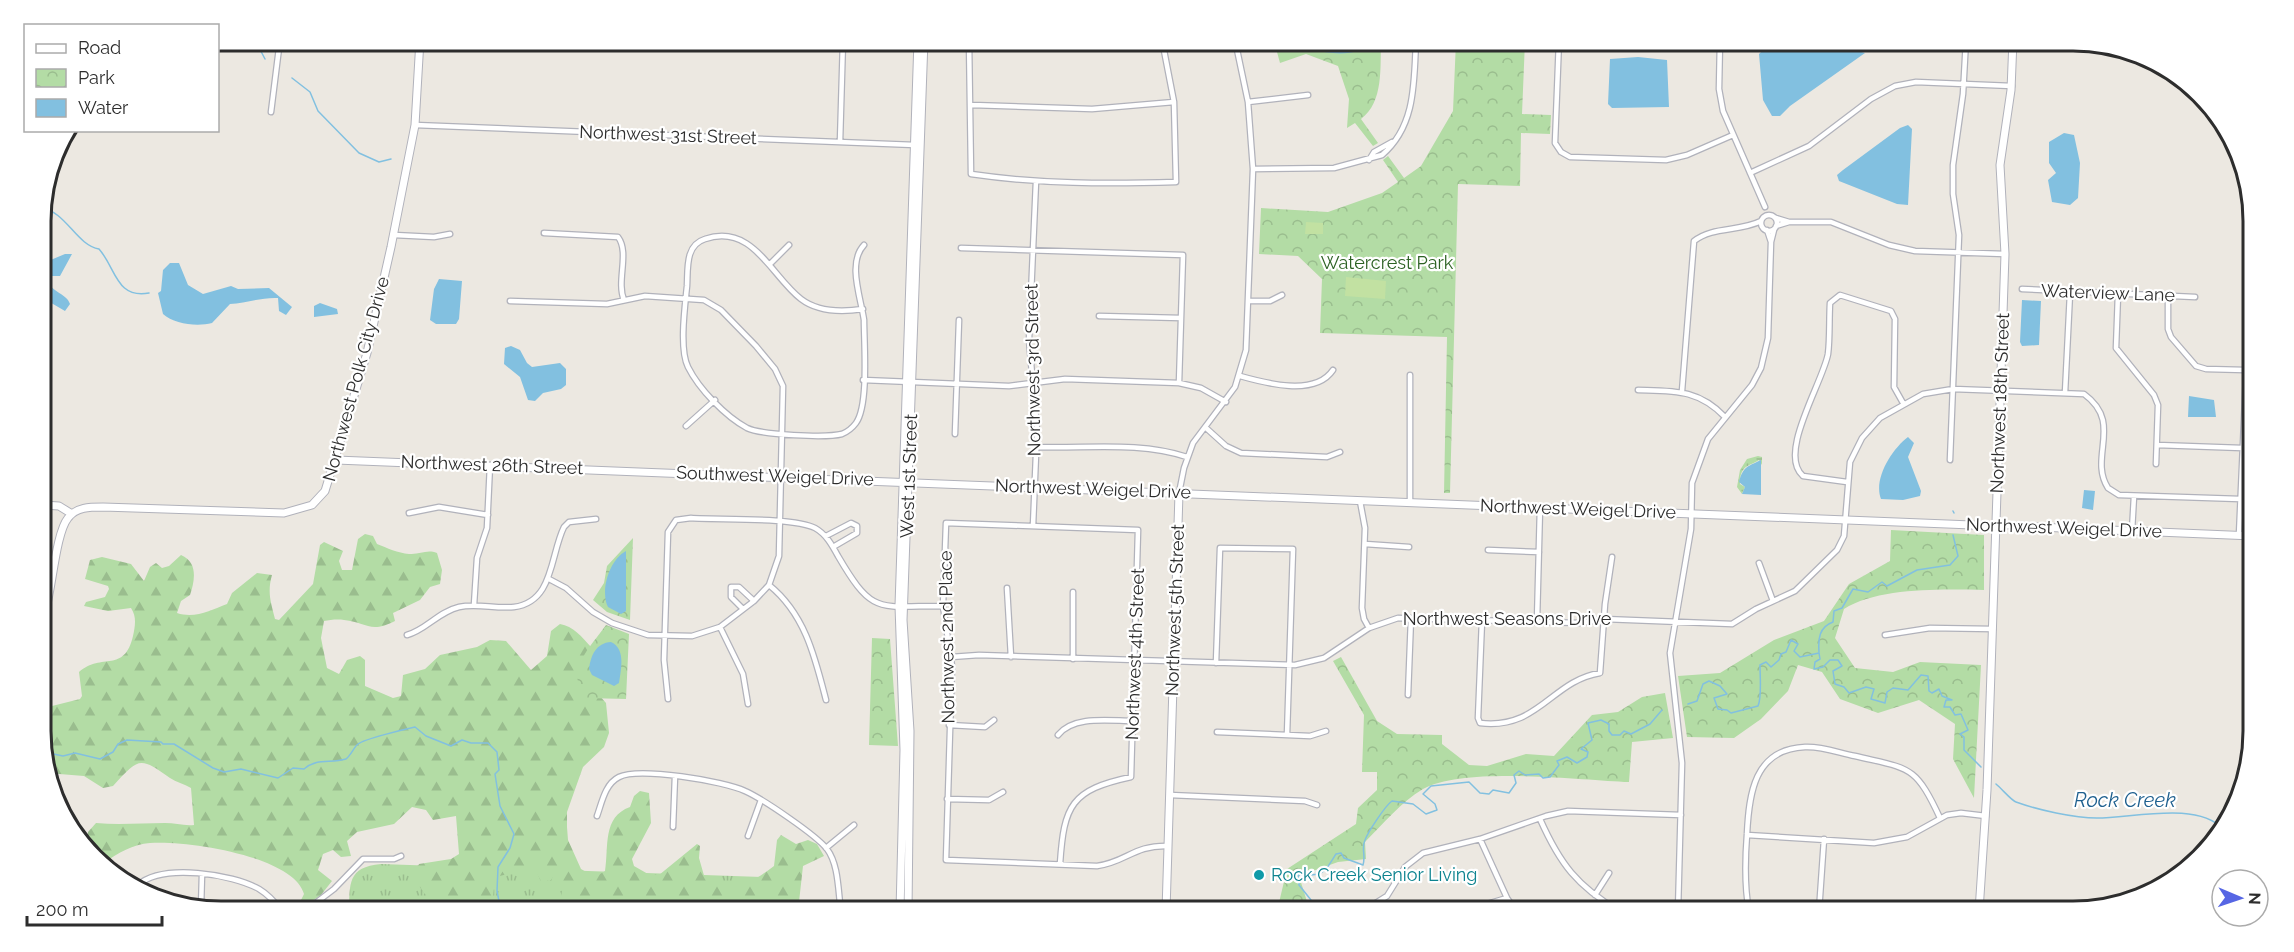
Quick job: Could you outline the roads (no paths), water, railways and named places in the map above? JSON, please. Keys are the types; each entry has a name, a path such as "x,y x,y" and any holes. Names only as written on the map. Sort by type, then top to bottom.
{"street":[{"path":"271,112 279,51"},
{"name":"Northwest Polk City Drive","path":"72,514 80,509 95,507 295,512 312,505 319,498 329,482 367,353 394,235 415,125 419,51"},
{"path":"840,142 843,51"},
{"name":"West 1st Street","path":"900,901 904,750 902,606 918,51"},
{"name":"West 1st Street","path":"917,145 923,51"},
{"path":"970,51 972,105 971,174 1036,181 1111,184 1176,182 1174,102 1164,51"},
{"name":"Northwest 5th Street","path":"1167,901 1179,493 1187,457 1205,427 1226,402 1240,376 1246,350 1253,169 1248,102 1237,51"},
{"path":"1253,169 1334,168 1382,155 1410,112 1414,98 1416,51"},
{"path":"1559,51 1555,143 1561,152 1570,157 1666,160 1687,155 1732,135"},
{"path":"1678,901 1681,746 1670,665 1692,513 1692,483 1697,463 1708,439 1752,385 1761,368 1768,338 1772,242 1775,227 1774,217 1765,207 1723,111 1719,89 1720,51"},
{"path":"1950,460 1959,253 1953,165 1964,85 1966,51"},
{"name":"Northwest 18th Street","path":"1980,901 1986,816 2005,254 2000,165 2012,86 2013,51"},
{"path":"1750,173 1809,146 1871,99 1895,86 1916,82 2012,86"},
{"path":"1248,102 1308,95"},
{"path":"972,105 1092,109 1174,102"},
{"name":"Northwest 31st Street","path":"415,125 917,145"},
{"name":"Northwest 3rd Street","path":"1033,526 1036,430 1029,340 1036,181"},
{"path":"1682,391 1694,241 1704,233 1753,225 1761,221 1765,215 1765,207"},
{"path":"1765,215 1789,222 1831,222 1904,249 2005,254"},
{"path":"1761,221 1772,242"},
{"path":"1753,225 1765,229 1789,222"},
{"path":"544,233 618,237 622,242 621,281 624,300"},
{"path":"394,235 434,237 450,234"},
{"path":"863,309 827,310 813,306 802,300 770,264 746,242 731,236 716,236 701,240 689,256 684,358 691,373 715,400 748,428 762,433 842,434 851,428 862,408 863,309 857,263 858,254 864,246"},
{"path":"770,264 789,245"},
{"path":"961,248 1183,255 1179,383"},
{"name":"Waterview Lane","path":"2022,289 2195,297"},
{"path":"2065,393 2070,293"},
{"path":"2118,294 2116,348 2154,396 2158,405 2156,464"},
{"path":"1846,482 1803,476 1798,472 1795,458 1802,420 1813,397 1827,355 1830,303 1834,297 1840,295 1891,311 1895,319 1894,387 1903,403"},
{"path":"510,301 607,304 645,296 704,300 715,305 775,369 783,386 779,556 770,585 754,601 720,627 692,636 664,636 648,634 612,623 592,612 566,588 549,579"},
{"path":"1249,301 1270,301 1281,296"},
{"path":"2168,296 2168,329 2171,337 2196,366 2206,369 2243,370"},
{"path":"1100,316 1181,318"},
{"path":"955,434 959,320"},
{"path":"1240,376 1269,383 1295,385 1326,379 1333,370"},
{"path":"1410,375 1410,503"},
{"path":"863,380 1009,387 1065,379 1179,383 1201,388 1226,402"},
{"name":"Northwest Seasons Drive","path":"951,657 1289,665 1324,658 1369,628 1398,618 1580,623 1604,619 1732,624 1796,591 1837,550 1844,536 1846,482 1850,462 1862,438 1880,418 1903,403 1923,394 1953,389 2084,394 2096,403 2103,417 2105,484 2119,495 2134,496"},
{"path":"1638,390 1682,391 1715,407 1725,417"},
{"path":"686,426 715,400"},
{"path":"2239,535 2243,422"},
{"path":"1205,427 1227,446 1241,453 1327,457 1340,452"},
{"path":"2157,445 2242,448"},
{"path":"1035,447 1139,446 1165,450 1187,457"},
{"name":"Northwest 26th Street","path":"336,460 647,472"},
{"path":"474,605 477,558 485,534 488,515 490,465"},
{"name":"Southwest Weigel Drive","path":"647,472 906,482"},
{"name":"Northwest Weigel Drive","path":"906,482 2243,535"},
{"path":"2132,531 2134,496 2240,499"},
{"path":"1360,501 1365,528 1362,608 1369,628"},
{"path":"51,506 59,506 72,514 63,527 51,595"},
{"path":"409,513 439,507 488,515"},
{"path":"1537,621 1540,507"},
{"path":"668,699 664,636 668,532 676,520 691,518 808,525 826,536 861,593 878,604 943,606"},
{"path":"407,635 419,631 444,612 474,605 522,604 531,601 541,592 549,579 564,527 570,522 596,519"},
{"path":"826,536 851,523 857,526 857,533 833,547"},
{"name":"Northwest 2nd Place","path":"1033,526 946,523 943,606 951,657 946,860 1060,864"},
{"name":"Northwest 4th Street","path":"1033,526 1138,530 1131,777 1096,786 1078,799 1065,822 1060,864"},
{"path":"1365,544 1409,547"},
{"path":"1216,663 1220,548 1293,549 1287,735"},
{"path":"1488,550 1539,552"},
{"path":"1482,620 1478,718 1480,723 1518,720 1534,713 1564,688 1588,675 1600,673 1612,557"},
{"path":"1759,563 1773,602"},
{"path":"770,585 785,598 806,631 826,700"},
{"path":"742,609 731,597 731,587 739,587 754,601"},
{"path":"1007,588 1011,657"},
{"path":"1073,592 1073,659"},
{"name":"West 1st Street","path":"902,606 911,744 908,901"},
{"path":"1408,695 1411,618"},
{"path":"720,627 730,642 743,674 748,704"},
{"path":"1884,635 1930,628 1993,629"},
{"path":"949,725 985,727 994,720"},
{"path":"1058,735 1068,726 1088,721 1133,721"},
{"path":"1217,732 1310,736 1326,731"},
{"path":"1747,901 1744,887 1748,802 1759,771 1772,758 1788,750 1806,747 1878,760 1912,772 1925,787 1940,818"},
{"path":"597,816 606,790 618,777 633,774 675,776 739,788 761,800 826,848 834,864 840,901"},
{"path":"673,827 675,776"},
{"path":"947,799 989,800 1003,792"},
{"path":"1170,795 1305,801 1317,805"},
{"path":"748,836 761,800"},
{"path":"1379,901 1387,896 1413,859 1422,854 1480,839 1540,819 1568,812 1681,815"},
{"path":"1747,835 1874,843 1891,842 1907,837 1940,818 1961,813 1986,816"},
{"path":"1540,819 1561,863 1581,886 1604,901"},
{"path":"826,848 854,825"},
{"path":"1480,839 1509,901"},
{"path":"1820,901 1824,839"},
{"path":"1060,864 1110,864 1142,848 1168,846"},
{"path":"319,901 363,859 394,859 401,856"},
{"path":"1595,895 1610,873"},
{"path":"144,882 160,874 202,874 232,879 257,888 275,901"},
{"path":"201,900 202,874"},
{"path":"1497,901 1507,898"}],"water":[{"path":"1320,51 1357,51 1344,53"},
{"path":"1762,51 1858,51 1865,53 1790,106 1780,116 1772,116 1763,100 1759,54"},
{"path":"1638,57 1667,60 1669,107 1612,108 1608,104 1610,59"},
{"path":"1908,125 1912,129 1908,205 1897,204 1839,181 1837,175 1843,170 1900,128"},
{"path":"2064,133 2074,135 2080,163 2078,198 2070,205 2052,202 2048,180 2056,173 2049,163 2049,142"},
{"path":"65,254 72,254 60,276 51,276 51,260"},
{"path":"170,263 179,263 188,285 203,294 231,286 238,289 269,288 292,307 286,315 279,311 278,298 266,298 230,304 212,323 193,325 173,320 163,314 158,293 161,291 163,270"},
{"path":"439,279 462,281 459,319 456,324 436,324 430,320 434,289"},
{"path":"51,287 63,295 70,304 65,311 51,303"},
{"path":"2022,300 2041,301 2039,345 2022,346 2020,342"},
{"path":"320,303 337,309 338,314 314,317 314,306"},
{"path":"511,346 520,350 532,367 560,363 566,369 566,385 561,389 543,393 535,401 528,400 520,377 504,364 505,348"},
{"path":"2189,396 2214,400 2216,417 2188,417"},
{"path":"1908,437 1914,443 1908,457 1921,491 1920,496 1903,500 1881,499 1879,491 1882,474 1890,457"},
{"path":"1761,460 1761,495 1742,494 1745,487 1739,482 1742,473 1747,467"},
{"path":"2084,490 2095,491 2093,510 2082,508"},
{"path":"626,551 626,611 621,614 608,607 605,593 611,568 620,555"},
{"path":"611,642 616,645 621,654 619,683 614,686 592,675 589,669 591,659 598,647"}],"waterway":[{"path":"261,51 265,59"},
{"path":"292,78 310,92 318,111 359,153 379,162 391,159"},
{"path":"51,211 84,241 99,249 123,287 138,294 149,293"},
{"path":"1819,652 1819,638 1822,630 1833,622 1834,611 1842,608 1853,589 1868,592 1882,582 1887,586 1917,570 1950,565 1958,556 1953,535"},
{"name":"Rock Creek","path":"1688,704 1697,701 1703,684 1709,681 1720,686 1727,694 1714,698 1718,709 1731,713 1758,706 1760,665 1766,662 1771,667 1779,660 1781,654 1786,652 1791,640 1798,644 1794,651 1800,657 1819,653 1820,659 1815,662 1814,669 1823,667 1830,660 1838,660 1842,666 1833,671 1835,684 1844,687 1849,693 1866,687 1874,689 1871,699 1885,703 1887,692 1893,688 1908,690 1921,675 1928,676 1929,691 1932,693 1939,689 1942,696 1952,700 1946,700 1944,707 1950,707 1955,715 1961,714 1968,730 1960,734 1964,737 1964,750 1981,767"},
{"name":"Rock Creek","path":"1311,901 1299,885 1298,875 1322,873 1336,854 1341,853 1344,858 1363,865 1365,840 1377,819 1392,801 1413,804 1426,814 1437,810 1435,804 1423,794 1431,786 1469,782 1480,793 1489,794 1493,790 1509,793 1516,783 1514,775 1519,771 1525,775 1539,774 1543,778 1550,777 1559,765 1557,761 1567,757 1577,763 1587,757 1588,752 1581,749 1592,740 1588,723 1601,720 1609,724 1609,731 1612,735 1620,735 1624,731 1631,734 1650,724 1662,710"},
{"name":"Rock Creek","path":"53,754 63,756 75,753 100,759 113,752 118,744 127,740 161,742 174,744 213,768 224,772 241,769 278,778 293,768 304,769 314,763 346,759 362,742 415,727 426,736 451,746 462,740 471,743 488,743 497,752 499,770 495,774 500,806 514,834 510,848 498,867 499,901"},
{"name":"Rock Creek","path":"1996,784 2016,802 2078,817 2181,813 2197,815 2215,823"}],"place":[{"name":"Rock Creek Senior Living","path":"1259,875"}],"park label":[{"name":"Watercrest Park","path":"1387,263"}]}
